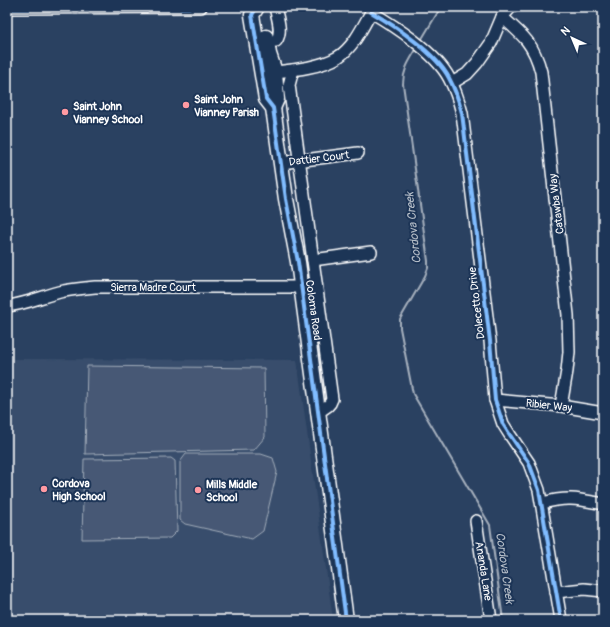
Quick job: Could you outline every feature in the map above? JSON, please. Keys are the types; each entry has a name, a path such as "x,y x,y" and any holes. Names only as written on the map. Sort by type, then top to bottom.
{"main road":[{"name":"Coloma Road","path":"273,108 277,99 274,72 262,15 257,7 252,15 266,99 273,108 286,199 298,262 346,620"},
{"path":"266,96 269,80 274,72"}],"street":[{"path":"7,8 200,7"},
{"path":"250,7 257,7"},
{"path":"267,42 276,41 280,33 275,7"},
{"path":"452,83 467,74 477,62 491,42 502,17 512,7"},
{"path":"274,72 316,65 338,57 357,37 373,10"},
{"name":"Dolecetto Drive","path":"373,10 420,46 440,65 450,78 459,101 462,113 490,341 494,400 503,424 529,463 539,490 561,620"},
{"name":"Catawba Way","path":"502,17 527,40 534,50 541,72 568,314 569,352 561,406"},
{"name":"Coloma Road","path":"293,70 289,85 332,399 329,406 318,411"},
{"name":"Dattier Court","path":"281,164 358,153"},
{"path":"313,260 371,252"},
{"name":"Sierra Madre Court","path":"7,306 80,288 301,287"},
{"name":"Ribier Way","path":"494,400 561,406 603,413"},
{"path":"542,503 572,498 603,504"},
{"name":"Ananda Lane","path":"476,521 492,620"},
{"path":"556,592 584,589 603,590"}],"shaded area":[{"name":"Mills Middle School","path":"7,359 297,360 333,620 7,620"},
{"path":"87,366 264,368 265,437 254,450 85,454"},
{"path":"186,454 261,454 273,458 277,472 263,531 252,539 185,524 180,520 180,462"},
{"path":"171,458 175,461 177,531 170,538 82,539 84,459"}],"waterway":[{"name":"Cordova Creek","path":"420,42 441,7"},
{"name":"Cordova Creek","path":"417,48 409,61 403,79 403,84 428,268 425,276 400,319 400,328 413,394 490,525 503,620"}],"cycle path":[{"path":"7,8 201,7"},
{"path":"250,7 257,7 252,15 266,99 273,108 286,199 298,262 346,620"},
{"path":"371,12 403,32 435,59 449,78 460,104 490,341 495,400 503,424 529,463 539,490 561,620"}],"place":[{"name":"Saint John Vianney Parish","path":"186,105"},
{"name":"Saint John Vianney School","path":"65,112"},
{"name":"Cordova High School","path":"44,489"},
{"name":"Mills Middle School","path":"198,490"}]}
